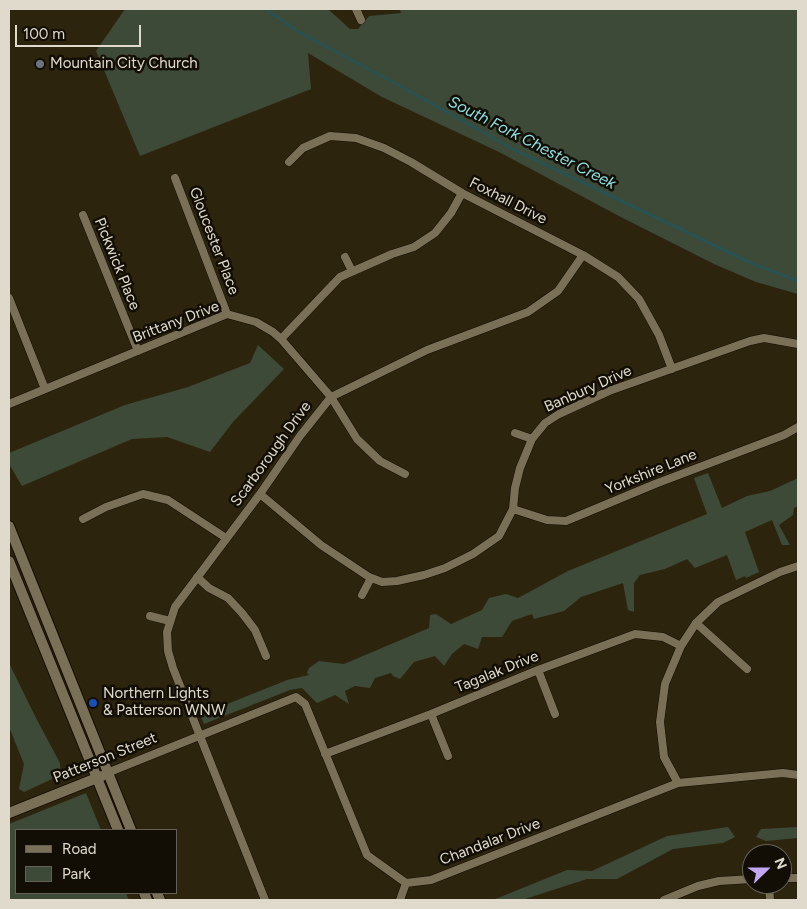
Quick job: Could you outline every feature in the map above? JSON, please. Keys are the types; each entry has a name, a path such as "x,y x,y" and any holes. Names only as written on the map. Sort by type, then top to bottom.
{"main road":[{"path":"9,526 131,829"},
{"path":"9,561 118,829"},
{"name":"Patterson Street","path":"9,813 107,773"}],"street":[{"path":"356,9 360,20"},
{"name":"Foxhall Drive","path":"289,162 303,148 330,136 356,138 384,148 404,158 462,193 583,255 618,277 639,299 658,335 672,369"},
{"name":"Gloucester Place","path":"176,178 227,314"},
{"path":"281,339 340,277 392,254 414,247 435,233 451,213 462,193"},
{"name":"Pickwick Place","path":"83,215 138,352"},
{"name":"Scarborough Drive","path":"265,900 168,652 167,632 175,607 260,494 300,436 331,397 427,350 528,312 558,291 583,255"},
{"path":"345,257 352,271"},
{"path":"9,298 45,389"},
{"name":"Brittany Drive","path":"9,404 227,314 256,322 281,339 331,397 357,440 380,460 405,474"},
{"name":"Banbury Drive","path":"260,494 321,544 371,578 382,582 424,575 445,568 473,554 499,536 513,509 515,488 520,468 532,440 544,423 559,414 610,391 750,341 764,338 798,344"},
{"name":"Yorkshire Lane","path":"513,509 547,520 566,521 655,484 784,435 798,427"},
{"path":"515,433 532,440"},
{"path":"83,519 106,507 142,494 168,500 226,538"},
{"path":"678,783 664,756 660,722 665,684 681,646 696,623 718,602 780,572 798,566"},
{"path":"197,577 209,588 228,598 242,613 255,630 266,656"},
{"path":"362,595 371,578"},
{"path":"150,616 170,621"},
{"path":"696,623 747,669"},
{"name":"Tagalak Drive","path":"325,754 635,634 663,637 681,646"},
{"path":"538,670 555,714"},
{"name":"Patterson Street","path":"107,773 296,697 305,704 325,754"},
{"path":"431,714 448,756"},
{"path":"325,754 367,855 406,883 400,900"},
{"name":"Chandalar Drive","path":"406,883 431,880 678,783 783,773 798,775"},
{"path":"664,900 698,886 720,881 742,880"}],"green space":[{"path":"125,9 328,9 350,29 358,29 369,16 401,13 400,9 798,9 798,294 756,282 714,264 499,152 382,97 308,53 311,89 140,156 96,51"},
{"path":"258,345 284,369 233,422 210,452 167,437 132,439 22,486 9,464 9,453 125,405 188,387 250,363"},
{"path":"708,473 722,508 747,496 770,491 798,478 798,506 794,508 793,515 779,525 790,545 782,545 772,520 745,532 759,572 736,580 727,555 695,568 687,559 665,569 640,575 634,583 634,612 628,610 623,583 581,597 564,611 534,619 532,614 512,621 502,637 482,637 478,649 464,644 452,654 444,666 435,656 414,662 400,679 391,673 375,678 370,688 355,686 345,691 349,704 335,695 317,703 302,688 290,690 204,724 200,715 287,680 309,675 307,673 309,668 319,661 344,664 429,628 430,615 436,614 451,624 482,610 489,598 506,594 518,598 568,571 707,514 694,478"},
{"path":"9,663 60,763 61,775 24,792 19,789 24,764 9,727"},
{"path":"86,793 101,829 15,829 15,894 126,894 129,900 9,900 9,824"},
{"path":"728,827 735,837 723,843 673,849 617,879 587,879 522,900 493,900 567,870 592,871 667,836"},
{"path":"798,827 798,838 766,841 756,837 761,829"}],"waterway":[{"name":"South Fork Chester Creek","path":"265,9 299,32 513,149 749,262 798,281"}],"place":[{"name":"Mountain City Church","path":"40,64"},
{"name":"Northern Lights & Patterson WNW","path":"93,703"}]}
